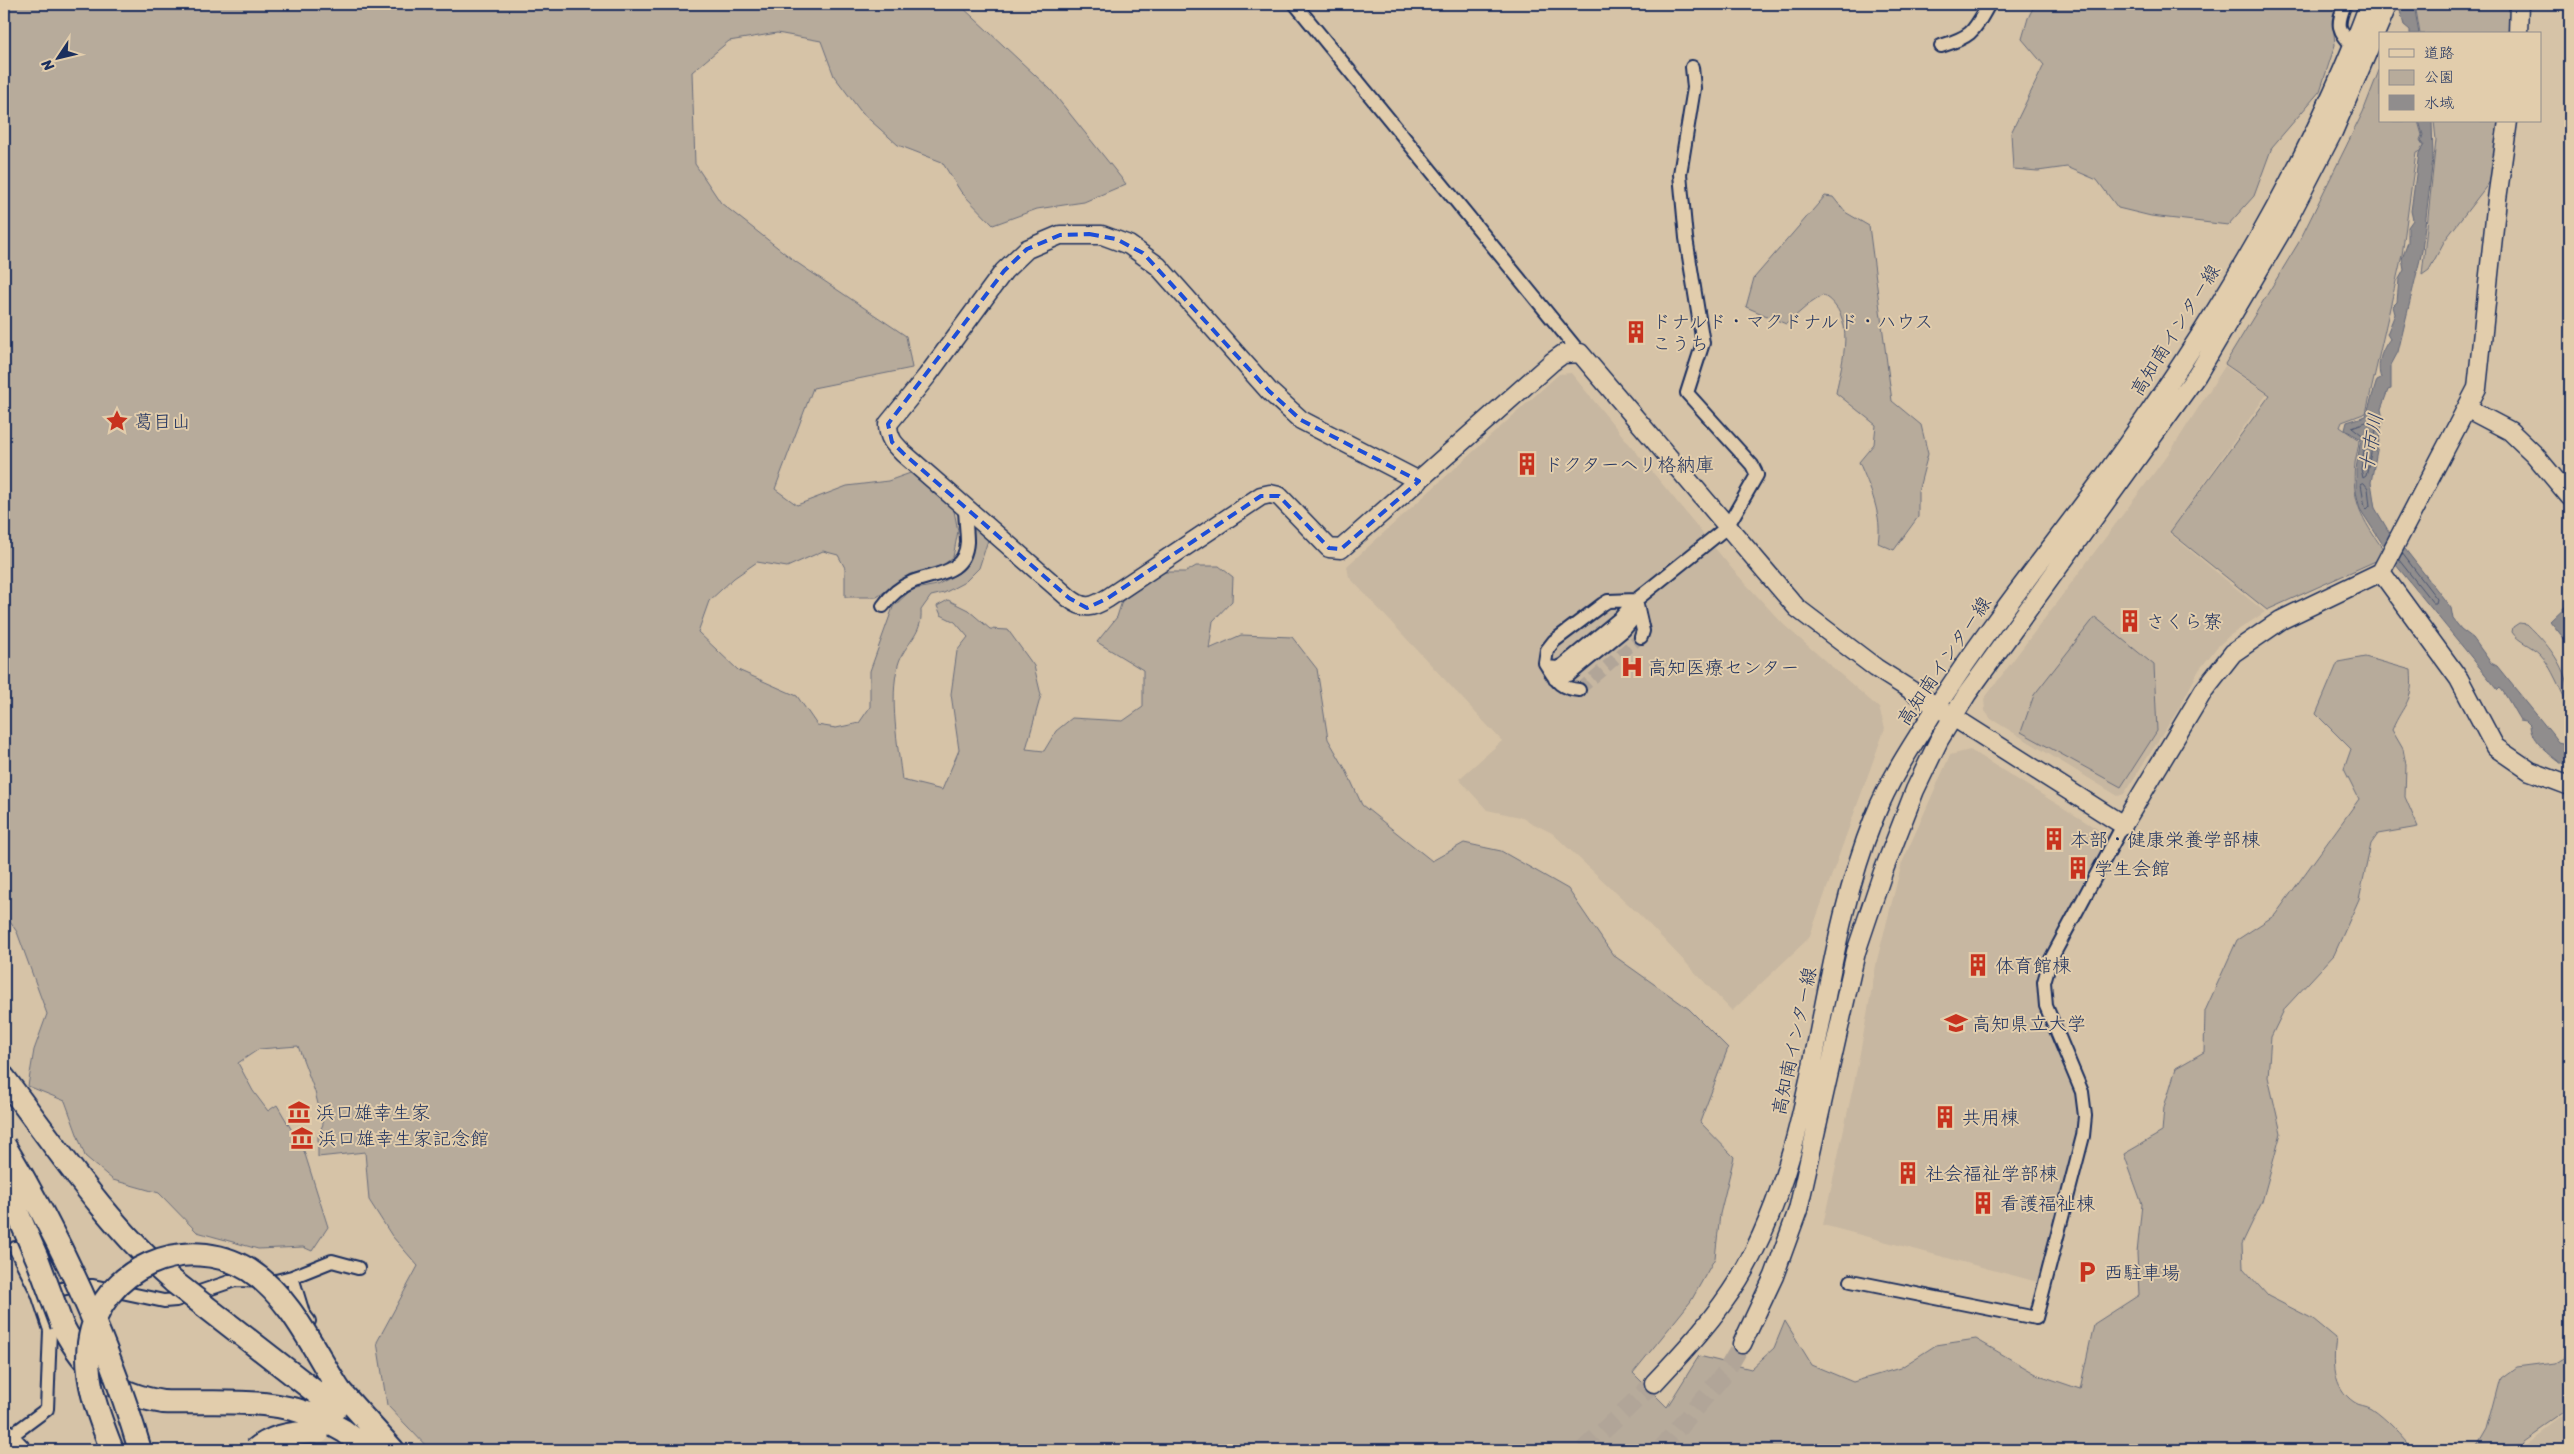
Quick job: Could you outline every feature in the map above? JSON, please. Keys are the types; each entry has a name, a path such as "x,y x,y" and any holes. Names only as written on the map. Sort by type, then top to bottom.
{"highway":[{"path":"4,1078 114,1223 153,1264 329,1413 387,1450"},
{"path":"4,1145 46,1219 81,1293 112,1367 140,1450"},
{"path":"4,1182 37,1258 62,1325 82,1359 111,1385 131,1395 163,1402 266,1403 329,1413 393,1450"},
{"path":"112,1450 100,1420 89,1377 88,1360 92,1330 106,1300 117,1286 144,1265 160,1258 177,1254 213,1255 231,1261 260,1278 284,1304 329,1413 345,1440 365,1450"},
{"path":"255,1450 274,1438 288,1434 329,1413"},
{"path":"329,1413 344,1431 369,1450"}],"street":[{"path":"1295,4 1580,352 1797,608 1856,654 2124,825"},
{"path":"1941,46 1964,39 1975,30 1989,4"},
{"path":"2345,4 2338,24 2340,31 2353,47"},
{"name":"高知南インター線","path":"1654,1382 1705,1329 1738,1280 1772,1207 1799,1124 1836,942 1873,820 1891,780 1951,684 2104,476 2184,362 2270,217 2320,119 2353,47 2369,4"},
{"path":"2518,32 2519,4"},
{"name":"高知南インター線","path":"1742,1344 1774,1276 1798,1210 1856,952 1883,872 1916,790 1939,740 1967,694 2017,623 2197,375 2284,227 2333,132 2387,7"},
{"path":"1548,667 1557,668 1563,665 1620,618 1636,600 1727,527 1757,475 1752,465 1687,393 1703,343 1686,238 1680,174 1694,88 1692,67"},
{"path":"1851,1281 2036,1318 2083,1136 2085,1116 2082,1092 2046,1006 2044,982 2050,961 2124,825 2204,690 2233,653 2281,620 2384,568 2468,409 2477,388 2497,199 2508,122"},
{"path":"1419,481 1301,420 1269,391 1158,266 1129,245 1102,235 1060,236 1027,249 1004,271 927,376 888,424 888,432 892,442 1069,598 1078,605 1087,608 1096,606 1262,496 1270,494 1279,496 1322,542 1334,550 1345,546 1419,481 1552,362 1563,354 1580,352"},
{"path":"2468,409 2510,431 2534,454 2570,497"},
{"path":"882,606 891,595 912,582 938,576 959,561 963,556 967,543 965,507"},
{"path":"2384,568 2459,679 2494,747 2530,771 2570,786"},
{"path":"1636,600 1643,631 1641,637"},
{"path":"1579,690 1566,689 1555,678 1545,663 1546,650 1608,601 1636,600"},
{"path":"1555,678 1569,675 1624,630 1630,623 1636,600"},
{"path":"15,1248 38,1294 50,1330 47,1409 6,1434 26,1450"},
{"path":"38,1294 76,1286 93,1286 164,1302 176,1300 236,1280 276,1281 292,1277 332,1261 358,1268"},
{"path":"292,1277 303,1313 329,1352 331,1370 326,1381 307,1403 298,1429 294,1450"}],"highlighted area":[{"path":"1089,234 1116,239 1143,253 1269,391 1301,420 1419,481 1341,549 1329,548 1279,496 1261,496 1108,598 1087,608 1069,598 903,453 892,442 888,424 1004,271 1027,249 1060,235"}],"shaded area":[{"path":"2225,366 2267,394 2169,533 2265,612 2229,636 2217,647 2199,670 2178,710 2124,794 2118,796 1991,719 1985,711 1984,699 2172,449"},
{"name":"高知医療センター","path":"1571,373 1733,570 1784,625 1879,708 1885,728 1809,938 1732,1011 1643,918 1552,833 1520,817 1487,810 1459,779 1502,741 1349,577 1347,566 1559,374"},
{"name":"高知県立大学","path":"1970,750 2110,837 2046,955 2040,979 2077,1096 2079,1122 2038,1282 1823,1225 1858,1064 1877,960 1902,863 1950,755"},
{"path":"2570,1411 2570,1450 2521,1450 2525,1444"}],"green space":[{"path":"4,4 959,4 1050,89 1126,184 1084,202 1037,209 993,225 961,192 942,162 898,145 862,113 834,76 821,41 777,33 729,41 692,72 695,164 721,203 796,262 906,336 912,368 813,388 775,489 797,505 847,486 888,481 916,471 952,501 958,531 953,557 937,570 910,574 877,597 845,597 845,568 838,555 823,551 787,567 757,562 734,578 709,601 698,632 738,670 797,696 817,725 836,728 859,723 870,707 870,671 893,607 911,590 937,585 959,573 968,560 972,524 989,537 979,568 965,582 944,593 931,596 921,610 919,626 901,657 895,678 895,722 902,780 942,790 959,750 951,694 957,651 968,637 955,622 941,615 937,606 948,600 968,610 990,629 1008,630 1034,666 1041,695 1026,749 1044,751 1056,731 1072,718 1123,721 1143,707 1143,670 1097,642 1117,617 1122,601 1162,572 1186,572 1196,566 1219,566 1233,577 1232,601 1213,621 1209,649 1241,635 1292,637 1317,669 1328,739 1346,770 1362,805 1432,861 1464,843 1501,851 1568,889 1613,955 1689,1009 1728,1048 1700,1122 1734,1157 1720,1214 1715,1258 1691,1301 1633,1373 1667,1407 1699,1356 1751,1369 1774,1348 1785,1321 1812,1365 1853,1382 1900,1368 1936,1345 1976,1339 2036,1374 2080,1389 2094,1324 2139,1295 2137,1253 2142,1204 2124,1154 2162,1132 2164,1107 2176,1068 2204,1052 2205,1011 2237,940 2275,915 2359,799 2344,769 2351,749 2316,714 2338,662 2365,657 2411,670 2412,681 2409,696 2392,730 2403,749 2406,765 2405,797 2418,827 2378,834 2371,844 2359,899 2334,955 2285,1008 2271,1037 2268,1077 2281,1133 2262,1202 2242,1244 2243,1268 2268,1296 2313,1319 2336,1338 2334,1356 2336,1373 2341,1389 2356,1403 2378,1413 2414,1450 430,1450 387,1405 377,1342 418,1266 392,1236 369,1200 365,1152 318,1157 318,1136 323,1124 315,1092 298,1046 259,1049 238,1063 253,1091 268,1111 277,1105 304,1151 328,1227 312,1251 303,1247 258,1249 197,1232 159,1193 113,1180 85,1156 65,1101 28,1086 34,1050 47,1014 17,932 4,913"},
{"path":"2035,4 2339,4 2333,21 2335,45 2320,91 2272,147 2254,196 2228,225 2151,216 2118,208 2097,180 2067,167 2038,171 2013,169 2011,133 2044,65 2022,39 2028,18"},
{"path":"2415,4 2513,4 2511,32 2420,32"},
{"path":"2379,71 2379,122 2418,122 2422,135 2420,140 2423,145 2420,151 2416,153 2402,255 2366,413 2342,422 2340,427 2359,440 2354,476 2357,499 2364,519 2383,549 2380,559 2267,610 2170,532 2270,395 2225,364 2299,242 2363,112"},
{"path":"2434,122 2501,122 2492,179 2445,240 2429,270 2422,275 2436,140"},
{"path":"1825,196 1833,197 1845,212 1869,226 1892,401 1921,425 1928,454 1918,492 1918,517 1894,550 1878,543 1879,522 1877,512 1859,462 1874,444 1876,425 1836,393 1845,340 1841,315 1834,304 1823,295 1786,324 1746,307 1754,278"},
{"path":"2095,617 2154,665 2157,731 2121,787 2021,732 2034,695"},
{"path":"2519,623 2527,624 2545,643 2558,662 2567,684 2570,709 2544,659 2512,632 2513,627"},
{"path":"2570,1353 2570,1408 2524,1440 2518,1450 2476,1450 2487,1431 2501,1378 2516,1367 2555,1362"}],"water":[{"path":"2398,4 2414,4 2419,32 2410,32 2404,25"},
{"name":"十市川","path":"2419,122 2432,122 2433,158 2422,251 2398,352 2391,365 2391,389 2388,390 2381,409 2383,419 2371,482 2375,508 2392,537 2405,549 2451,608 2453,619 2461,629 2473,638 2491,663 2497,666 2558,742 2570,745 2570,757 2563,765 2538,742 2531,731 2530,725 2526,721 2520,720 2500,688 2498,690 2396,565 2360,509 2356,492 2356,469 2361,439 2345,430 2347,422 2366,416 2377,380 2381,378 2379,368 2382,352 2390,339 2387,334 2395,314 2393,306 2397,302 2399,279 2404,270 2402,259 2408,242 2408,227 2413,220 2411,211 2419,153 2424,145 2421,141 2423,135"},
{"path":"2570,602 2570,646 2550,621"}],"tunnel":[{"path":"1579,690 1641,637"},
{"path":"1660,1450 1725,1373 1742,1344"},
{"path":"1583,1450 1654,1383"}],"place":[{"name":"ドナルド・マクドナルド・ハウス こうち","path":"1636,332"},
{"name":"葛目山","path":"117,421"},
{"name":"ドクターヘリ格納庫","path":"1527,464"},
{"name":"さくら寮","path":"2130,621"},
{"name":"高知医療センター","path":"1632,667"},
{"name":"本部・健康栄養学部棟","path":"2054,839"},
{"name":"学生会館","path":"2078,868"},
{"name":"体育館棟","path":"1978,965"},
{"name":"高知県立大学","path":"1956,1023"},
{"name":"浜口雄幸生家","path":"299,1112"},
{"name":"共用棟","path":"1945,1117"},
{"name":"浜口雄幸生家記念館","path":"302,1138"},
{"name":"社会福祉学部棟","path":"1908,1173"},
{"name":"看護福祉棟","path":"1983,1203"},
{"name":"西駐車場","path":"2087,1272"}]}
